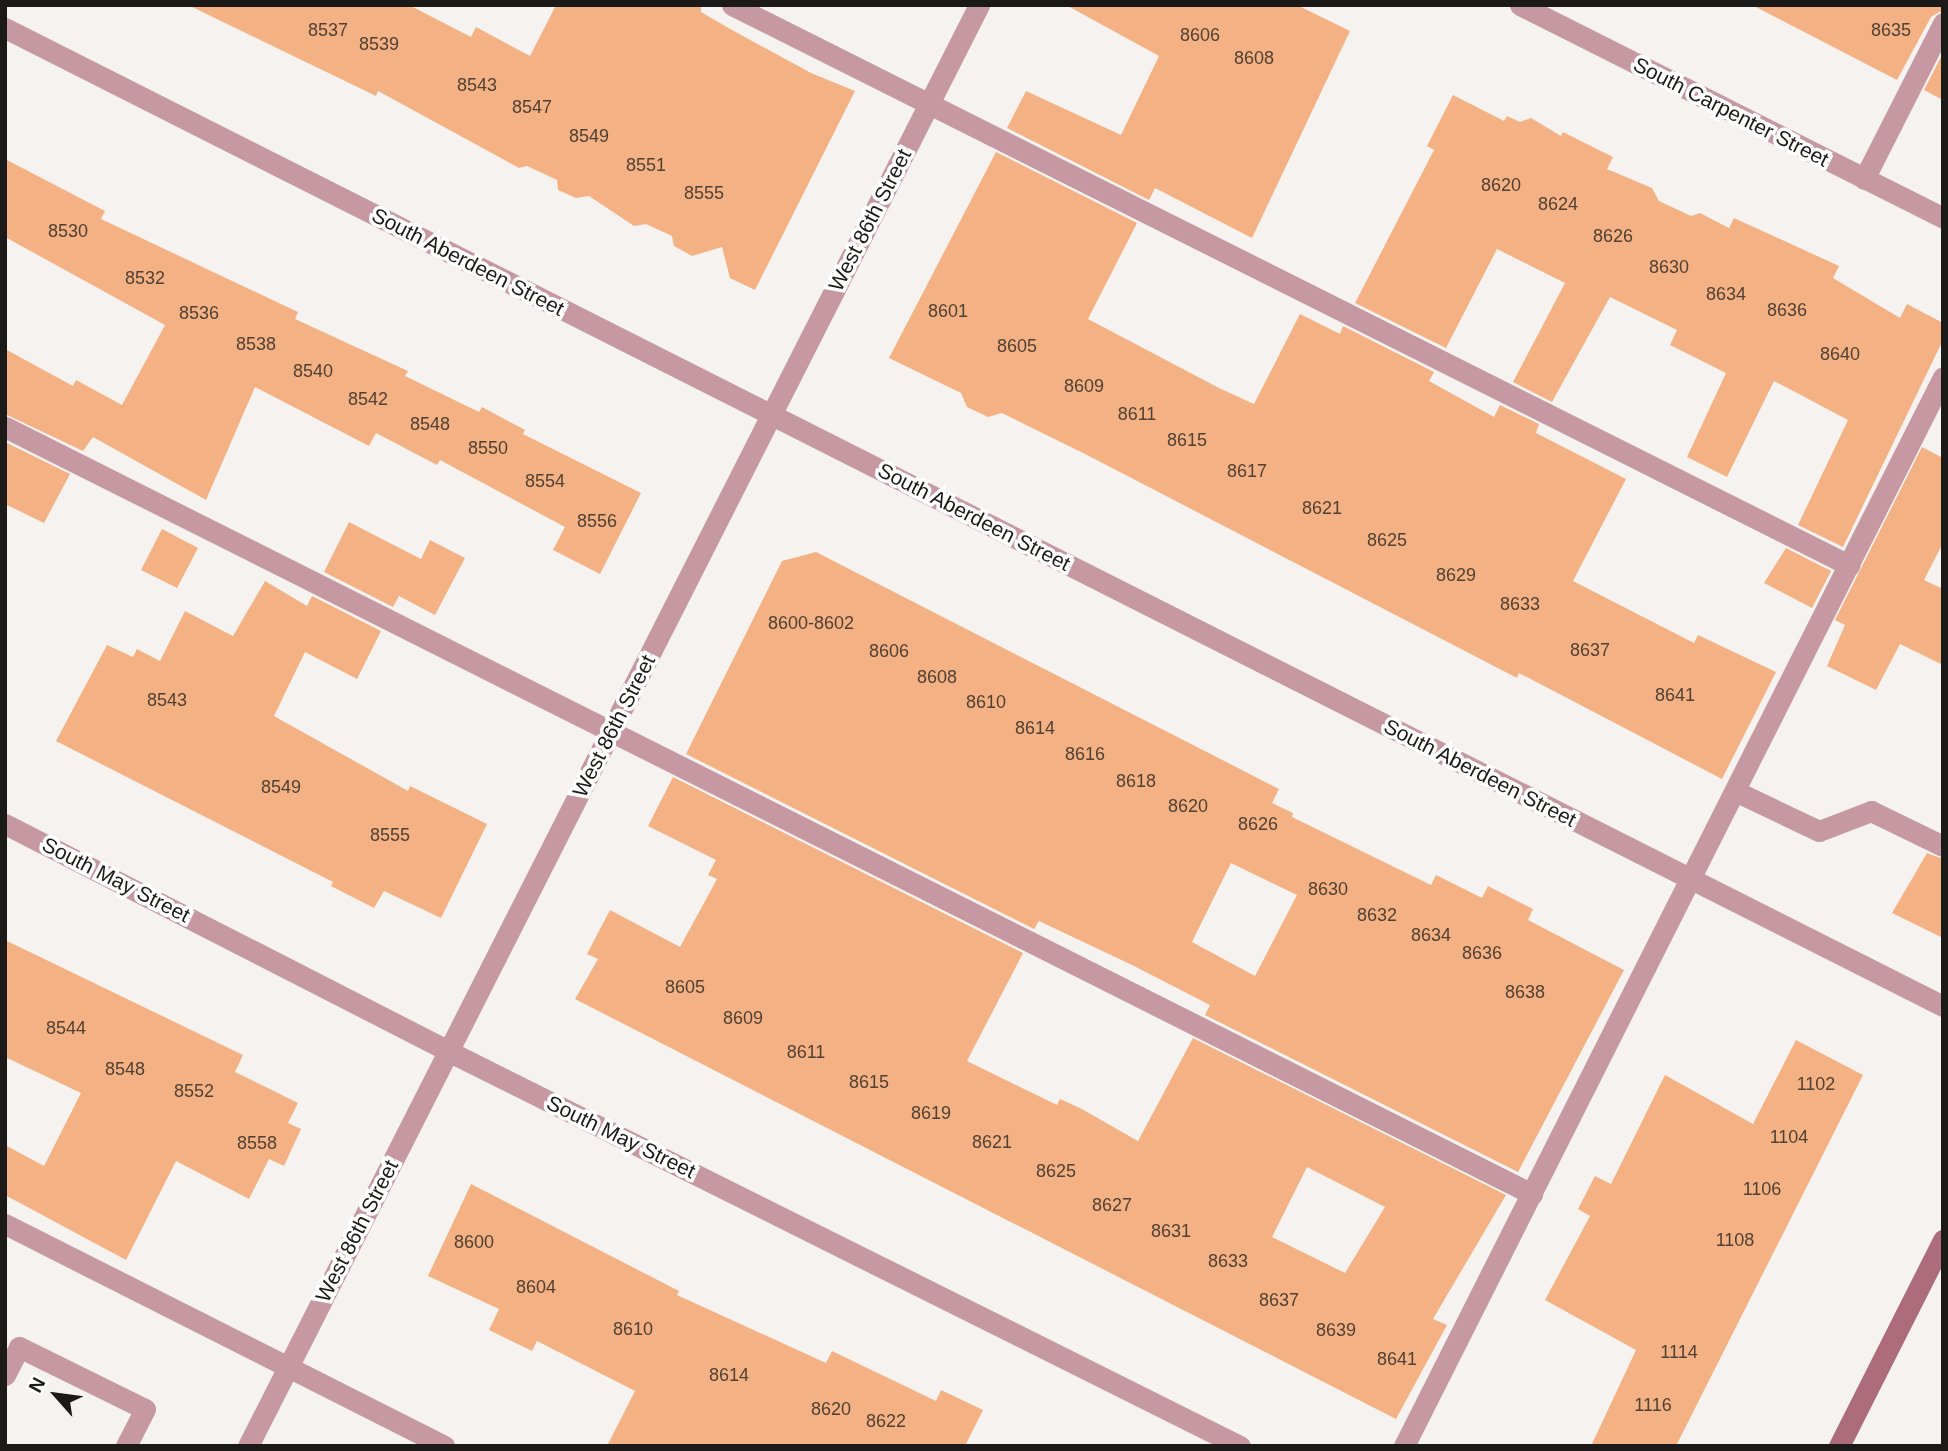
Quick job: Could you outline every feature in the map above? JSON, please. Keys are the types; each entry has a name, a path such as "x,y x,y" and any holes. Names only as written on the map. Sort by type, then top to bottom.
{"main road":[{"path":"1839,1446 1943,1240"}],"street":[{"path":"732,5 1849,565"},
{"name":"West 86th Street","path":"248,1446 979,5"},
{"name":"South Carpenter Street","path":"1520,5 1943,218"},
{"path":"1864,179 1943,23"},
{"name":"South Aberdeen Street","path":"5,28 1943,1006"},
{"path":"1404,1446 1943,377"},
{"path":"5,427 1532,1194"},
{"path":"1735,791 1819,831 1871,811 1943,846"},
{"name":"South May Street","path":"5,824 448,1051 1240,1446"},
{"path":"5,1224 444,1446"},
{"path":"5,1375 19,1347 145,1409 126,1446"}],"building":[{"path":"188,5 409,5 471,37 476,27 530,56 556,5 701,5 701,12 732,30 811,73 855,91 755,290 730,278 722,247 692,256 674,246 672,236 646,224 634,226 589,196 576,198 558,190 557,180 527,166 519,168 378,91 376,96"},
{"path":"1066,5 1297,5 1350,31 1252,238 1155,188 1149,200 1007,128 1026,91 1121,135 1159,56"},
{"path":"1752,5 1943,5 1943,10 1931,17 1897,80"},
{"path":"1943,53 1943,100 1924,90"},
{"path":"1453,95 1504,121 1507,116 1520,122 1531,118 1561,136 1563,132 1613,157 1607,169 1652,188 1659,201 1691,216 1700,213 1729,228 1734,218 1839,266 1833,278 1900,318 1907,304 1943,323 1943,340 1843,547 1798,525 1848,420 1774,381 1727,477 1687,457 1726,373 1670,345 1677,330 1610,297 1552,402 1513,382 1565,283 1497,249 1446,348 1355,303 1434,150 1427,146"},
{"path":"996,152 1137,223 1088,319 1219,388 1254,404 1300,314 1340,334 1343,326 1434,372 1429,381 1494,417 1500,405 1539,424 1536,433 1626,479 1573,581 1694,643 1698,635 1776,672 1722,779 1519,673 1517,678 1002,413 988,417 967,407 961,393 889,358"},
{"path":"5,159 105,211 101,219 298,312 295,319 408,371 405,376 479,412 482,407 525,430 523,434 641,493 600,574 553,550 565,527 440,460 437,465 376,433 369,446 255,387 206,500 93,437 83,451 5,414 5,349 73,386 76,380 122,405 165,325 5,237"},
{"path":"5,442 70,474 44,523 5,504"},
{"path":"1922,447 1943,458 1943,543 1924,580 1943,589 1943,665 1900,644 1876,690 1827,666 1845,625 1835,620"},
{"path":"349,522 421,559 430,540 465,558 435,615 399,596 393,607 324,572"},
{"path":"162,529 198,548 177,588 141,570"},
{"path":"1786,548 1831,571 1812,608 1764,583"},
{"path":"816,552 1279,789 1272,803 1293,813 1292,817 1431,885 1436,875 1482,898 1488,886 1533,909 1528,920 1624,970 1518,1172 1205,1015 1210,1005 1132,965 1039,921 1034,929 686,754 782,561","holes":["1231,863 1297,895 1255,976 1192,942"]},
{"path":"265,581 307,606 312,596 381,631 357,679 305,652 274,716 408,791 410,786 487,824 441,918 384,891 374,908 331,886 333,882 56,741 107,645 133,657 137,649 160,661 185,611 233,636"},
{"path":"673,777 1023,953 967,1061 1057,1105 1060,1099 1080,1108 1138,1141 1193,1038 1506,1195 1433,1319 1447,1325 1396,1419 575,999 598,959 587,954 610,910 680,947 717,879 708,875 716,860 648,826","holes":["1307,1167 1385,1207 1345,1273 1272,1237"]},
{"path":"1927,853 1943,859 1943,938 1892,913"},
{"path":"5,940 243,1055 235,1072 298,1103 288,1123 301,1129 284,1166 269,1159 249,1199 176,1161 126,1260 5,1195 5,1145 44,1166 81,1093 5,1057"},
{"path":"1796,1040 1863,1075 1676,1446 1591,1446 1636,1350 1545,1300 1590,1216 1578,1209 1595,1176 1611,1184 1665,1075 1753,1124"},
{"path":"471,1184 679,1291 677,1295 826,1363 832,1351 936,1401 941,1390 983,1410 965,1446 607,1446 635,1391 537,1341 532,1351 489,1330 499,1309 428,1276"}]}
